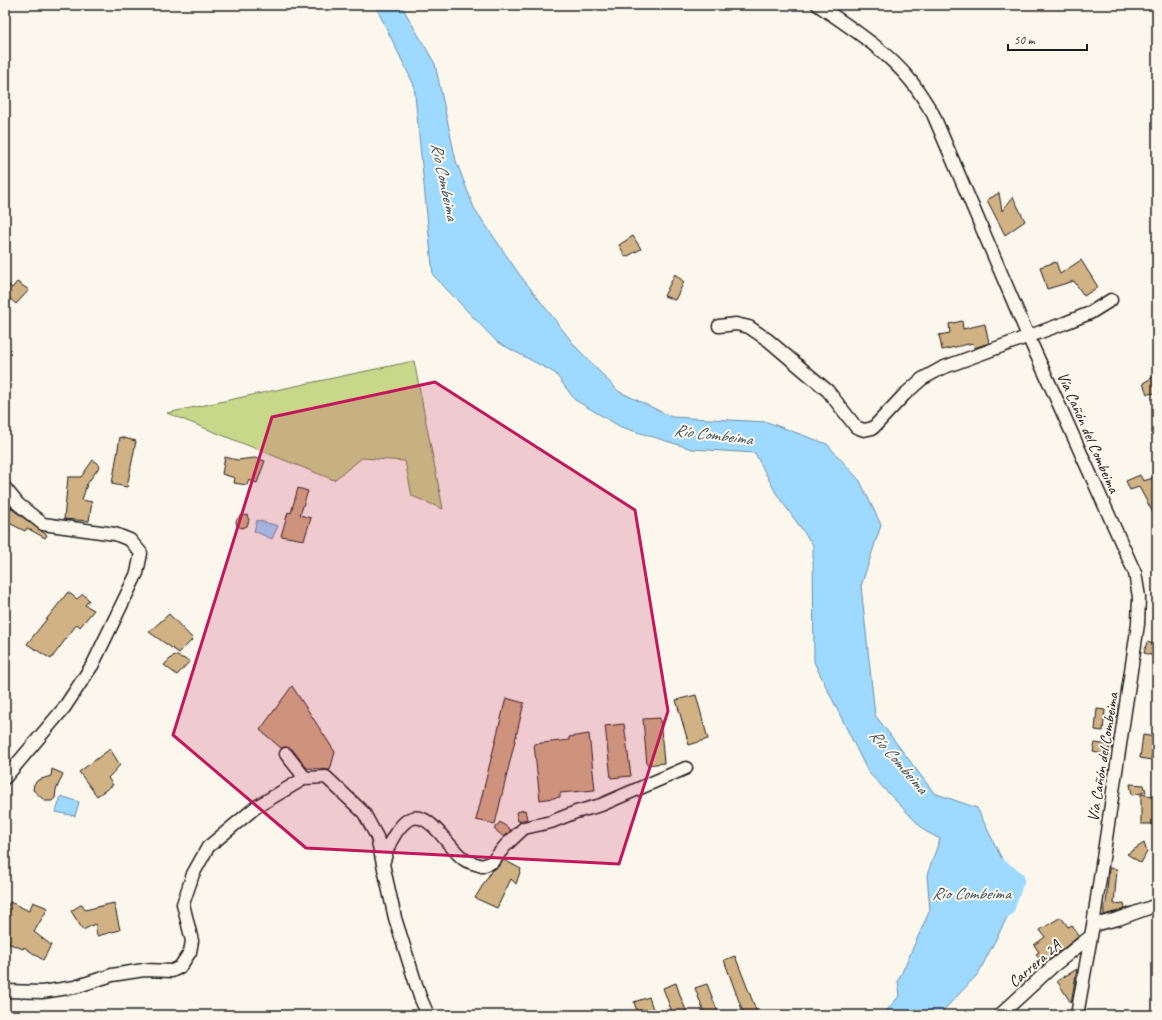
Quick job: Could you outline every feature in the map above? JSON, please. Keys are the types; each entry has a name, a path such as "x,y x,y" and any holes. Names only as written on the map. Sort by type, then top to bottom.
{"street":[{"name":"Vía Cañón del Combeima","path":"818,5 863,36 885,54 911,81 933,114 1028,336 1135,573 1139,597 1138,624 1092,931 1077,1015"},
{"path":"719,326 736,324 749,327 768,340 828,391 856,427 864,430 873,428 904,395 922,379 942,368 1090,313 1111,300"},
{"path":"5,488 18,504 43,524 114,534 130,540 140,553 137,573 93,664 64,708 5,778"},
{"path":"286,754 305,778"},
{"path":"384,862 388,846 396,832 406,821 418,817 427,820 464,860 482,866 492,862 506,845 524,828 551,822 601,804 686,768"},
{"path":"5,991 42,992 75,987 112,975 144,970 172,971 180,967 190,952 192,941 183,904 193,874 208,847 256,807 305,778 326,777 364,813 377,837 384,862 395,918 420,998 428,1015"},
{"path":"1092,931 1118,919 1157,905"},
{"name":"Carrera 2A","path":"1000,1015 1092,931"}],"highlighted area":[{"path":"435,382 635,510 668,711 619,864 306,848 173,735 272,417"}],"green space":[{"path":"414,361 443,509 412,496 405,461 362,458 334,480 167,413"}],"water":[{"name":"Rio Combeima","path":"375,5 401,5 435,64 456,161 474,208 519,274 576,347 618,391 672,417 767,422 827,444 860,481 881,525 861,586 875,715 934,793 977,808 1019,894 978,974 939,1015 883,1015 900,995 898,981 930,910 927,875 940,839 925,831 868,772 814,662 813,545 776,493 755,453 692,449 621,427 575,400 555,373 497,342 433,275 414,85"},
{"path":"257,520 278,526 272,539 254,531"},
{"path":"61,796 79,802 75,816 56,812"}],"building":[{"path":"999,193 1002,211 1013,197 1025,221 1005,235 987,200"},
{"path":"633,236 641,249 626,257 619,245"},
{"path":"1081,260 1098,287 1084,296 1074,281 1047,289 1040,267 1056,262 1060,274"},
{"path":"675,274 684,282 675,300 664,296"},
{"path":"5,281 12,288 17,282 29,290 16,304 5,294"},
{"path":"962,321 963,329 985,324 989,343 974,348 973,343 942,350 939,335 950,333 949,324"},
{"path":"1155,376 1157,382 1157,393 1147,394 1143,383"},
{"path":"120,437 136,441 127,487 112,484"},
{"path":"225,457 237,460 255,458 265,461 257,483 249,480 247,485 234,483 235,478 222,474"},
{"path":"93,460 100,466 87,484 82,500 92,502 89,521 64,519 68,477 81,477"},
{"path":"1140,475 1143,481 1157,477 1157,520 1139,487 1130,490 1126,481"},
{"path":"298,488 308,491 300,515 311,518 304,540 281,536 288,512 291,513"},
{"path":"5,500 13,510 47,535 45,538 27,528 25,531 9,523 5,517"},
{"path":"247,515 249,520 247,526 242,528 237,526 236,521 240,516"},
{"path":"68,592 77,599 83,594 89,600 85,605 94,610 80,627 77,624 51,659 27,644"},
{"path":"169,614 193,639 179,653 149,632"},
{"path":"1147,642 1157,645 1157,657 1144,653"},
{"path":"174,655 190,661 177,675 164,665"},
{"path":"292,686 335,752 330,770 307,768 292,749 285,747 281,748 260,730"},
{"path":"696,695 708,739 689,745 676,700"},
{"path":"506,698 524,703 495,824 476,820"},
{"path":"1097,709 1105,710 1103,731 1095,730"},
{"path":"660,718 664,763 647,765 643,719"},
{"path":"624,724 631,776 611,778 605,726"},
{"path":"589,734 595,790 560,793 560,797 540,800 534,744 569,740 569,737"},
{"path":"1143,735 1155,737 1151,760 1140,758"},
{"path":"1095,743 1110,745 1108,755 1093,752"},
{"path":"110,749 120,765 108,778 113,785 97,796 79,772"},
{"path":"52,769 63,774 56,790 55,798 52,801 45,801 33,790 34,784 38,780 51,776"},
{"path":"1130,784 1144,785 1146,792 1132,795"},
{"path":"1141,794 1157,797 1157,812 1154,812 1154,824 1141,824"},
{"path":"525,810 527,819 518,821 516,812"},
{"path":"500,822 511,830 504,837 494,829"},
{"path":"1144,843 1147,852 1141,863 1127,854"},
{"path":"504,860 521,869 516,884 511,879 497,908 475,898 492,870 498,867"},
{"path":"1109,868 1117,869 1114,904 1124,903 1125,909 1104,915 1104,905 1106,904"},
{"path":"10,902 29,911 33,902 48,908 34,932 51,945 43,960 24,947 23,949 5,942 5,911"},
{"path":"114,903 120,930 97,936 95,924 83,930 71,911 82,904 85,910"},
{"path":"1061,917 1068,927 1072,925 1079,936 1043,965 1036,954 1039,952 1034,945 1045,937 1040,930"},
{"path":"735,956 758,1015 744,1015 724,960"},
{"path":"1077,969 1071,1003 1057,981"},
{"path":"676,983 688,1015 673,1015 663,988"},
{"path":"707,984 719,1015 705,1015 695,988"},
{"path":"649,997 655,1015 638,1015 634,1002"}],"waterway":[{"name":"Río Combeima","path":"989,862 1015,879 1005,908"}]}
